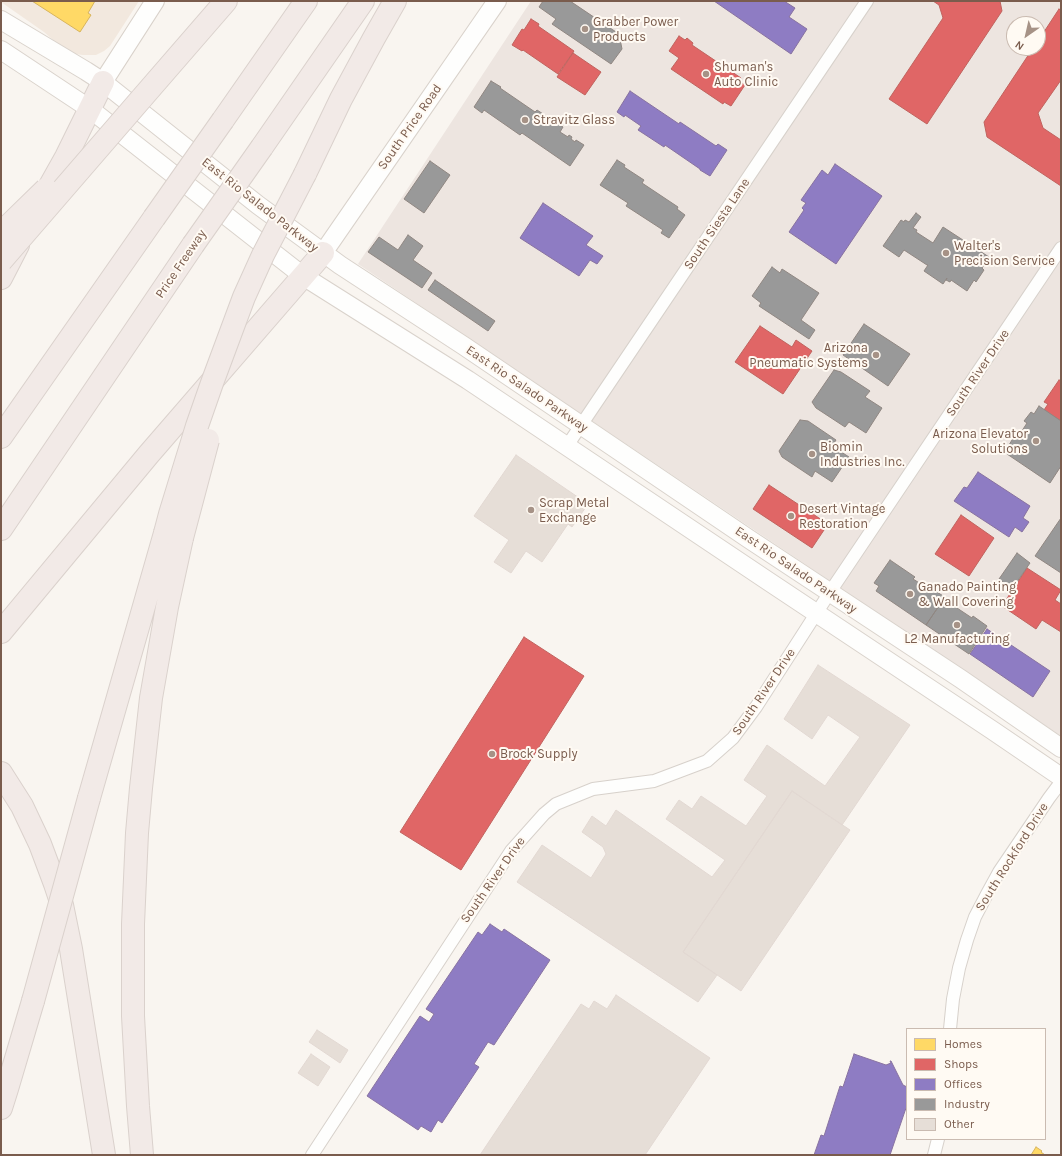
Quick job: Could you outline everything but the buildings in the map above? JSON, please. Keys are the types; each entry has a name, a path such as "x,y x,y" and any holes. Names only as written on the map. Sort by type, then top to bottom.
{"highway":[{"path":"1,260 226,1"},
{"path":"1,437 306,1"},
{"name":"Price Freeway","path":"1,529 193,245 363,1"},
{"path":"1,1108 33,1001 89,798 173,535 198,474 226,380 254,301 309,164 352,78 396,1"},
{"path":"1,278 41,200 66,157 103,82"},
{"path":"1,233 77,158 141,99"},
{"path":"1,632 146,458 323,253"},
{"path":"142,1155 137,1098 133,1016 133,924 137,833 140,788 151,698 167,607 173,535"},
{"path":"1,773 22,806 40,844 62,905 71,949 104,1155"}],"main road":[{"path":"103,82 155,1"},
{"name":"South Price Road","path":"323,253 497,1"},
{"name":"East Rio Salado Parkway","path":"1,20 103,82 258,205 369,285 464,346 749,540 961,679 1061,748"},
{"name":"East Rio Salado Parkway","path":"1,50 90,108 304,276 430,355 1061,777"}],"street":[{"name":"South Siesta Lane","path":"567,446 867,1"},
{"name":"South River Drive","path":"312,1155 511,851 544,814 556,804 593,789 654,781 706,761 733,738 756,707 816,613 1061,248"},
{"name":"South Rockford Drive","path":"950,1028 953,1000 959,968 975,917 999,872 1061,782"},
{"path":"934,1155 938,1140"}],"shaded area":[{"path":"1,1 139,1 110,46 96,55 83,55 68,53 44,32"},
{"path":"531,1 1061,1 1061,736 358,264"}],"place":[{"name":"Grabber Power Products","path":"585,29"},
{"name":"Shuman's Auto Clinic","path":"706,74"},
{"name":"Stravitz Glass","path":"525,120"},
{"name":"Walter's Precision Service","path":"946,253"},
{"name":"Arizona Pneumatic Systems","path":"876,355"},
{"name":"Arizona Elevator Solutions","path":"1036,441"},
{"name":"Biomin Industries Inc.","path":"812,454"},
{"name":"Scrap Metal Exchange","path":"531,510"},
{"name":"Desert Vintage Restoration","path":"791,516"},
{"name":"Ganado Painting & Wall Covering","path":"910,594"},
{"name":"L2 Manufacturing","path":"957,625"},
{"name":"Brock Supply","path":"492,754"}]}
